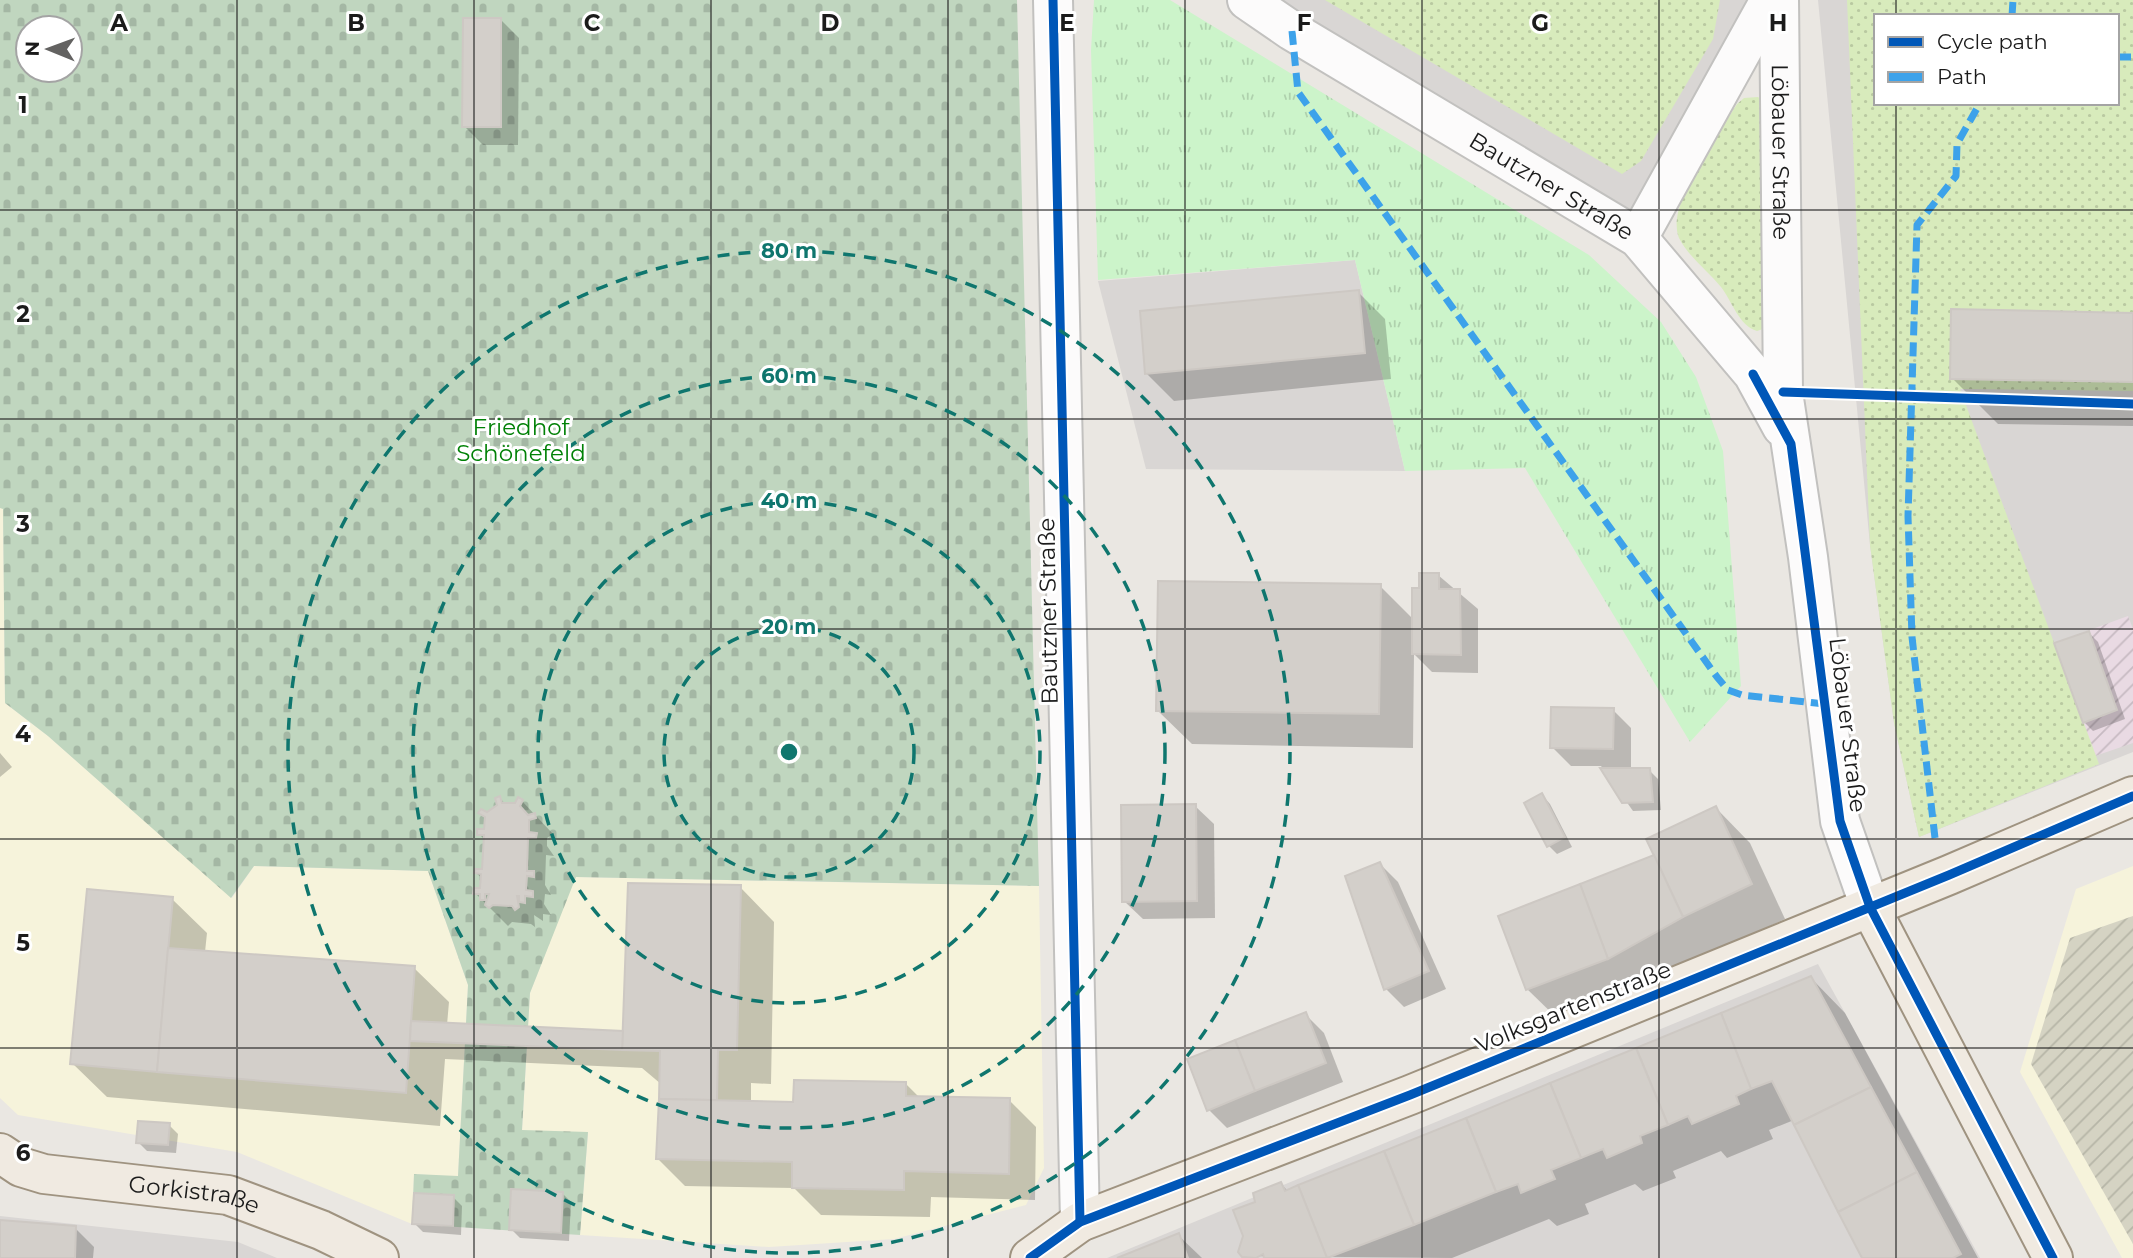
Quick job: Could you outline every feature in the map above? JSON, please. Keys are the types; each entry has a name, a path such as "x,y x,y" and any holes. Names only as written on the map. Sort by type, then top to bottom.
{"main road":[{"name":"Volksgartenstraße","path":"1030,1258 1080,1222 1410,1095 2133,796"},
{"name":"Löbauer Straße","path":"1870,907 2053,1258"},
{"name":"Gorkistraße","path":"7,1162 72,1179 228,1195 321,1230 379,1258"},
{"path":"1058,1258 1080,1222"}],"street":[{"name":"Bautzner Straße","path":"1053,0 1080,1222"},
{"name":"Bautzner Straße","path":"1247,0 1292,31 1638,239 1753,374 1791,444"},
{"name":"Löbauer Straße","path":"1638,239 1770,0"},
{"name":"Löbauer Straße","path":"1779,0 1783,392 1840,821 1870,907"}],"shaded area":[{"path":"1263,0 1750,0 1631,222"},
{"path":"1818,0 2133,0 2133,752 1919,837 1894,723 1870,545"},
{"path":"1355,260 1405,471 1146,469 1098,281"},
{"path":"0,508 3,508 5,703 48,736 232,898 254,866 428,871 468,985 458,1177 414,1174 412,1224 237,1152 18,1115 0,1098"},
{"path":"2128,616 2133,629 2133,743 2095,756 2054,643"},
{"path":"2133,866 2133,1258 2122,1258 2020,1072 2076,889"},
{"path":"575,877 1039,886 1044,1168 1026,1205 894,1239 769,1247 580,1235 588,1133 522,1131 530,993"},
{"path":"2133,916 2133,1244 2031,1064 2070,938"},
{"path":"1818,964 1980,1258 1107,1258"},
{"path":"0,1216 238,1242 277,1258 0,1258"}],"green space":[{"name":"Friedhof Schönefeld","path":"0,0 1017,0 1039,886 576,877 530,993 522,1130 588,1132 580,1235 412,1224 414,1174 458,1176 468,985 428,871 254,866 231,898 48,736 5,703 3,509 0,508"},
{"path":"1094,0 1170,0 1589,255 1661,322 1696,377 1723,451 1741,686 1690,742 1525,468 1405,471 1355,260 1098,280 1091,50"},
{"path":"1325,0 1720,0 1713,39 1641,161 1622,174"},
{"path":"1847,0 2133,0 2133,391 1960,389 2099,764 1919,837 1894,723 1870,545"},
{"path":"1758,97 1764,101 1763,329 1757,331 1745,324 1721,287 1688,251 1679,238 1677,224 1686,189 1718,133 1737,104 1744,98"}],"building":[{"path":"463,18 501,18 501,127 462,127"},
{"path":"1359,290 1365,353 1145,374 1140,311"},
{"path":"1951,309 2133,313 2133,382 1950,379"},
{"path":"1419,573 1439,573 1439,589 1460,589 1461,655 1412,654 1412,588 1419,588"},
{"path":"1158,581 1381,584 1379,714 1156,711"},
{"path":"2089,631 2117,710 2083,723 2054,643"},
{"path":"1551,707 1614,708 1613,749 1550,748"},
{"path":"1600,768 1650,768 1653,802 1622,803"},
{"path":"1542,793 1565,837 1547,847 1524,803"},
{"path":"500,796 502,803 515,803 518,797 523,800 520,806 528,815 535,813 536,818 529,820 529,832 537,833 536,838 528,838 527,871 534,871 534,877 527,876 526,890 533,891 533,897 525,896 525,903 519,902 517,896 519,907 515,910 512,906 493,905 489,908 485,905 489,894 485,894 485,900 480,900 480,894 473,894 474,888 480,888 481,874 474,873 475,869 482,869 484,835 477,835 477,829 484,829 485,817 478,813 481,809 487,812 497,805 495,798"},
{"path":"1196,804 1197,901 1122,902 1121,805"},
{"path":"1716,806 1752,884 1683,917 1646,839"},
{"path":"1654,855 1683,917 1608,959 1580,884"},
{"path":"1380,862 1429,971 1384,990 1345,876"},
{"path":"628,883 741,885 737,1050 718,1050 717,1100 659,1099 660,1051 622,1050"},
{"path":"1580,884 1608,959 1526,990 1498,916"},
{"path":"87,889 173,897 157,1072 70,1064"},
{"path":"168,948 415,966 406,1093 157,1072"},
{"path":"1811,976 1871,1087 1794,1125 1772,1081 1751,1089 1721,1013"},
{"path":"1306,1012 1326,1063 1255,1091 1235,1040"},
{"path":"1721,1013 1751,1089 1736,1096 1739,1104 1692,1124 1688,1116 1668,1125 1636,1048"},
{"path":"411,1021 623,1031 622,1050 410,1041"},
{"path":"1235,1040 1255,1091 1207,1111 1187,1059"},
{"path":"1636,1048 1668,1125 1640,1136 1642,1143 1607,1158 1603,1149 1581,1158 1550,1083"},
{"path":"794,1080 906,1082 906,1096 1010,1098 1009,1174 904,1171 904,1190 792,1188 792,1162 656,1159 659,1099 793,1102"},
{"path":"1550,1083 1581,1158 1551,1170 1555,1179 1521,1193 1518,1184 1496,1192 1466,1118"},
{"path":"1871,1087 1917,1172 1838,1212 1794,1125"},
{"path":"1466,1118 1496,1192 1414,1225 1384,1151"},
{"path":"138,1121 170,1123 168,1145 136,1143"},
{"path":"1384,1151 1414,1225 1327,1258 1298,1185"},
{"path":"1917,1172 1961,1254 1953,1258 1862,1258 1838,1212"},
{"path":"1281,1182 1285,1191 1298,1185 1327,1258 1264,1258 1263,1254 1256,1258 1242,1257 1238,1252 1243,1236 1233,1210 1255,1202 1253,1193"},
{"path":"511,1189 563,1192 561,1233 509,1230"},
{"path":"414,1193 454,1195 453,1226 412,1224"},
{"path":"0,1220 76,1226 75,1258 0,1258"},
{"path":"1179,1233 1188,1258 1117,1258"}],"marked path":[{"path":"2012,14 2013,0"},
{"path":"1292,31 1298,92 1717,677 1728,690 1742,695 1825,704"},
{"path":"2119,57 2133,57"},
{"path":"1935,838 1912,637 1908,516 1917,225 1956,176 1957,144 1979,105"}],"cycle path":[{"path":"1053,0 1080,1222"},
{"path":"1753,374 1791,444 1840,821 1870,907 2053,1258"},
{"path":"1783,392 2133,404"},
{"path":"1030,1258 1080,1222 1410,1095 1949,875 2133,796"}]}
